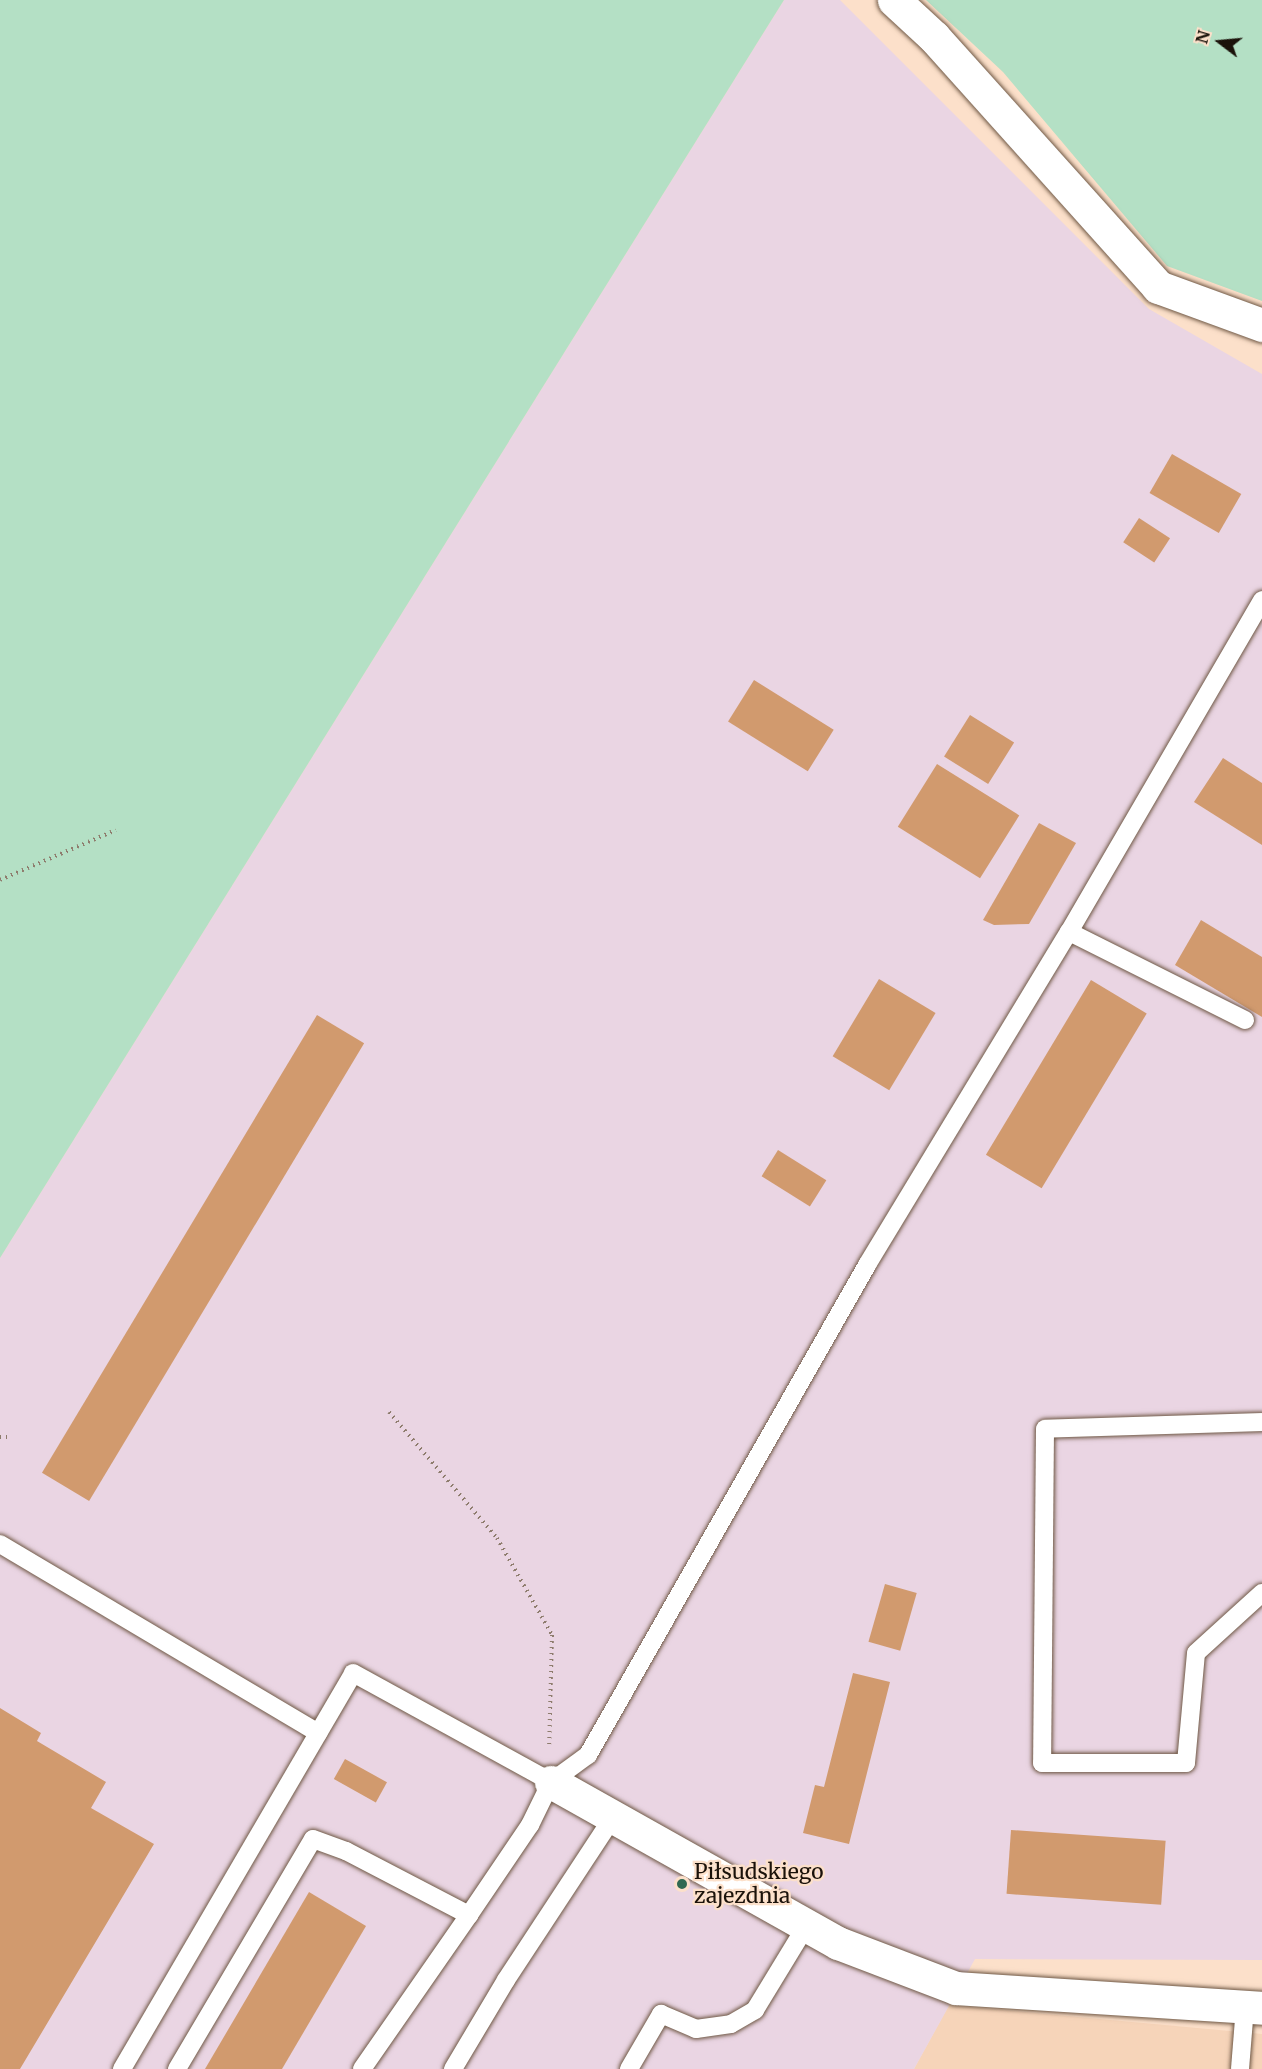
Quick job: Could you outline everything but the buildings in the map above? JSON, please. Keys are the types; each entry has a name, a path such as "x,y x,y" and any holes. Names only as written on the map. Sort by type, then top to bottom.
{"street":[{"path":"894,0 934,37 1158,287 1262,325"},
{"path":"551,1782 806,1926 899,1970 956,1988 1253,2007"}],"lane":[{"path":"362,2069 470,1916 530,1826 551,1782 588,1755 867,1265 1069,932 1262,600"},
{"path":"1069,932 1245,1020"},
{"path":"1262,1422 1045,1428 1042,1763 1186,1763 1196,1653 1262,1593"},
{"path":"0,1544 318,1733"},
{"path":"122,2069 353,1673 551,1782"},
{"path":"453,2069 506,1980 613,1817"},
{"path":"177,2069 313,1839 346,1851 470,1916"},
{"path":"628,2069 661,2014 696,2029 731,2024 755,2010 806,1926"},
{"path":"1240,2069 1253,2007"}],"path":[{"path":"0,880 116,830"},
{"path":"389,1412 497,1538 552,1635 548,1720 551,1782"},
{"path":"0,1437 9,1437"}],"shaded area":[{"path":"784,0 840,0 1149,309 1262,374 1262,1960 975,1959 914,2069 0,2069 0,1258"},
{"path":"949,2005 1262,2034 1262,2069 914,2069"}],"green space":[{"path":"0,0 784,0 0,1258"},
{"path":"926,0 1262,0 1262,301 1167,266 1003,72"}],"place":[{"name":"Piłsudskiego zajezdnia","path":"682,1884"}]}
